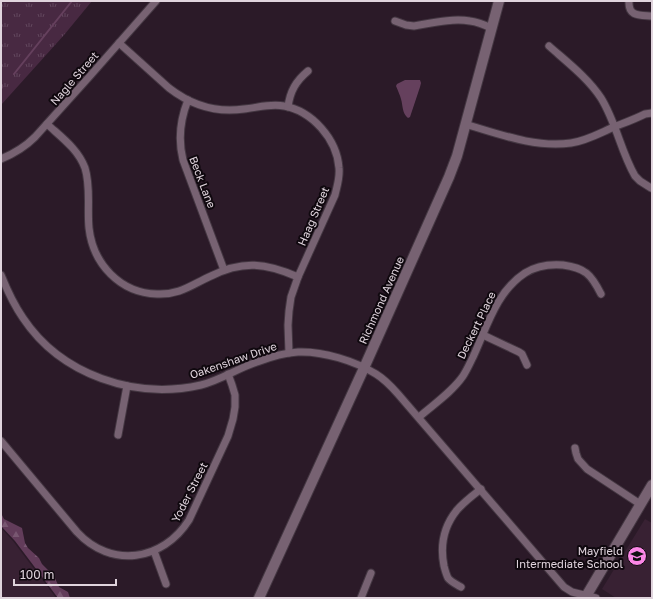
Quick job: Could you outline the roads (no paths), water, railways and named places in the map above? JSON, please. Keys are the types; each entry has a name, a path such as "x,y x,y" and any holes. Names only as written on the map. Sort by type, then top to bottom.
{"street":[{"name":"Nagle Street","path":"1,159 25,146 35,137 156,1"},
{"name":"Richmond Avenue","path":"259,598 449,177 457,156 498,1"},
{"path":"629,1 629,8 633,13 652,16"},
{"path":"395,21 414,26 459,20 476,22 491,28"},
{"name":"Haag Street","path":"119,43 176,94 188,100 216,110 282,105 309,117 324,131 334,148 339,167 338,185 335,196 298,277 291,297 288,325 289,353"},
{"path":"549,46 594,89 606,107 635,176 651,188"},
{"path":"288,107 292,89 308,71"},
{"name":"Beck Lane","path":"188,100 181,121 180,142 182,160 224,270"},
{"path":"465,124 521,140 547,144 566,143 577,142 645,114 652,113"},
{"path":"47,124 74,150 83,163 88,184 89,229 93,246 104,267 115,280 138,291 149,294 163,294 174,293 186,289 224,270 244,265 257,265 279,270 298,277"},
{"name":"Deckert Place","path":"419,417 464,375 490,317 500,299 512,283 521,276 536,268 546,265 577,268 589,275 601,294"},
{"name":"Oakenshaw Drive","path":"1,275 15,306 23,319 47,346 66,361 104,380 147,389 181,388 209,382 271,357 299,352 330,355 376,374 389,384 419,417 564,587 572,592 589,597"},
{"path":"483,335 522,354 527,365"},
{"name":"Yoder Street","path":"1,441 77,532 89,544 105,552 119,555 134,555 154,551 177,536 189,520 228,436 233,419 235,399 234,388 228,374"},
{"path":"118,435 127,386"},
{"path":"575,448 578,459 587,469 640,504"},
{"path":"589,597 652,485"},
{"path":"461,587 452,582 446,573 443,558 443,542 448,524 457,510 465,501 480,489"},
{"path":"154,551 166,584"},
{"path":"362,598 371,573"}],"waterway":[{"path":"14,74 72,1"}],"place":[{"name":"Mayfield Intermediate School","path":"637,556"}]}
